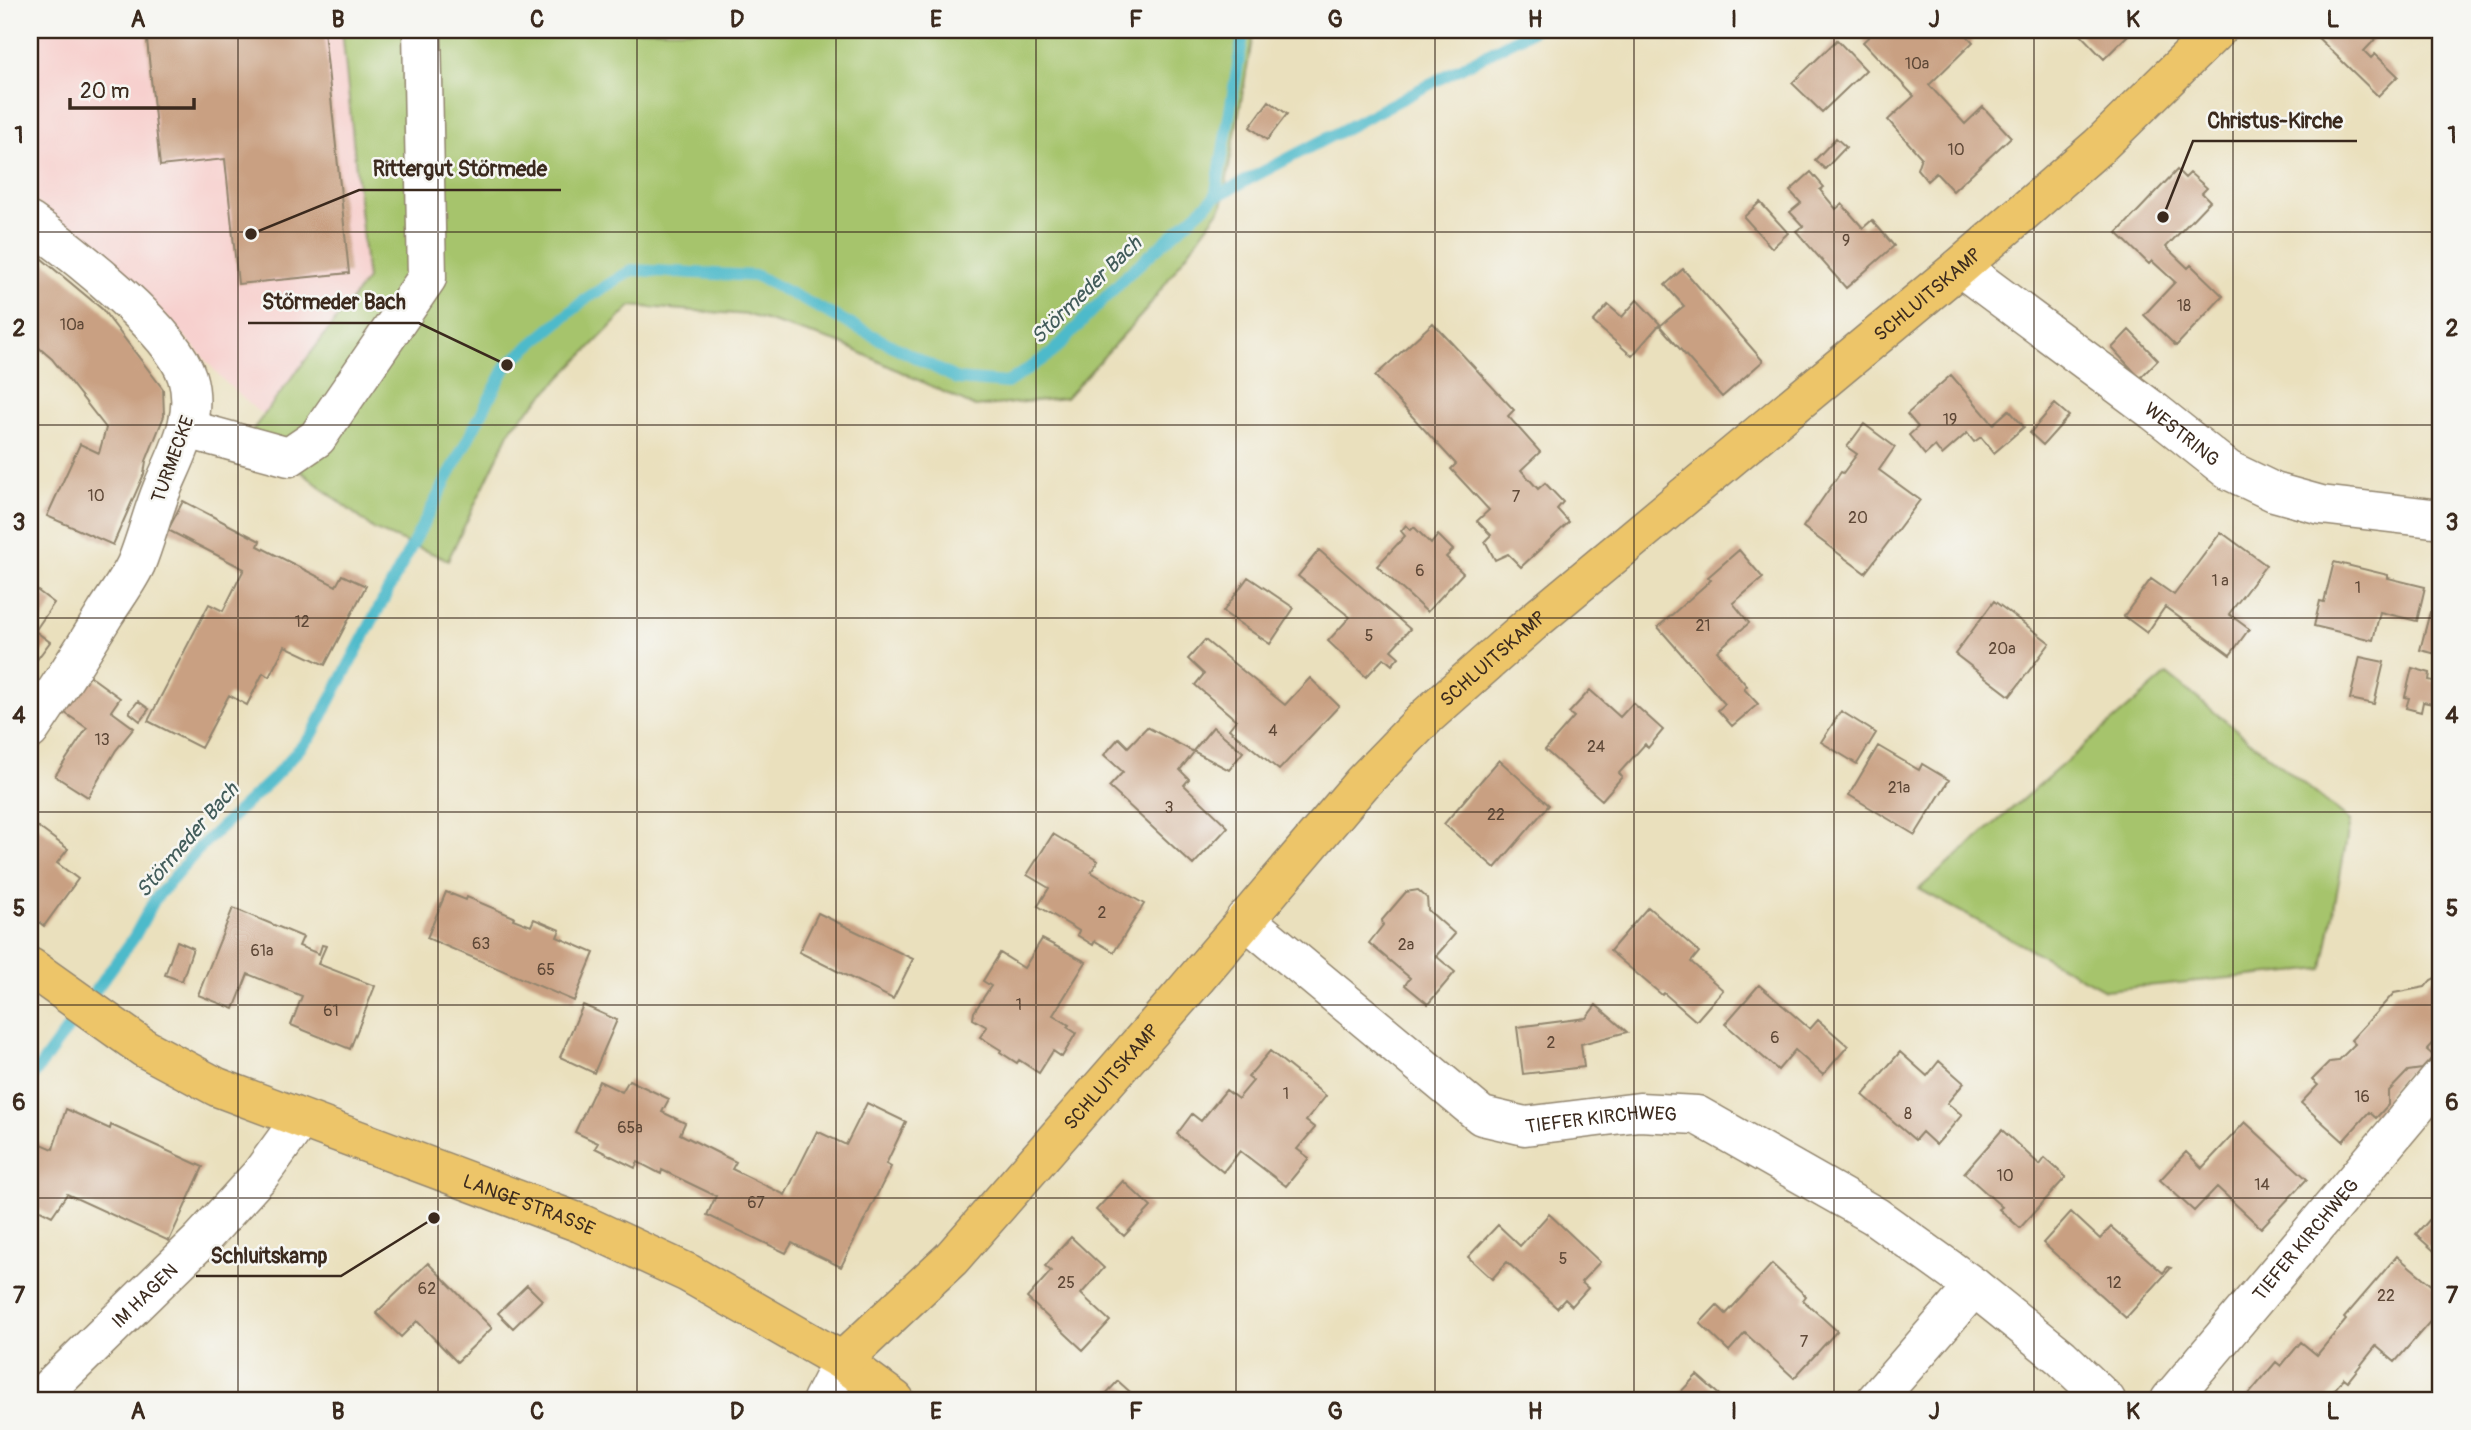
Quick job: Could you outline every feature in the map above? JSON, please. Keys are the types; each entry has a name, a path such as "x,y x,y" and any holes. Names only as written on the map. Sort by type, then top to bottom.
{"main road":[{"name":"SCHLUITSKAMP","path":"842,1361 951,1259 1362,783 1427,716 1542,615 1960,267 2099,146 2217,30"},
{"name":"LANGE STRASSE","path":"36,972 144,1048 217,1087 580,1223 688,1273 842,1361 895,1400"}],"street":[{"path":"187,429 289,457 317,438 427,278 422,30"},
{"name":"TURMECKE","path":"30,222 141,313 168,344 187,376 191,411 187,429 135,565 30,730"},
{"name":"WESTRING","path":"1960,267 2155,412 2228,470 2274,492 2321,505 2441,519"},
{"name":"TIEFER KIRCHWEG","path":"1245,919 1482,1116 1525,1126 1639,1112 1696,1115 1875,1216 1974,1287 2061,1357 2106,1400"},
{"name":"TIEFER KIRCHWEG","path":"2170,1400 2440,1079"},
{"name":"IM HAGEN","path":"37,1400 200,1241 260,1175 300,1120"},
{"path":"1876,1400 1974,1287"},
{"path":"822,1400 842,1361"}],"shaded area":[{"path":"30,30 394,30 355,466 256,410 224,381 178,329 119,273 30,196"}],"green space":[{"path":"342,30 1254,30 1222,206 1145,311 1066,398 975,407 840,343 749,315 631,306 512,427 448,560 375,530 251,432 367,279"},
{"path":"2167,674 2350,821 2323,969 2105,990 1919,889"}],"building":[{"path":"146,30 324,30 349,273 238,284 225,159 160,166"},
{"path":"1876,30 1962,30 1973,42 1929,85 1965,124 1983,107 2011,137 1953,191 1936,173 1927,181 1917,169 1921,157 1888,120 1914,96 1863,42"},
{"path":"2076,30 2133,30 2104,59"},
{"path":"2310,30 2384,30 2364,51 2371,58 2375,54 2398,76 2378,96"},
{"path":"1837,40 1866,70 1822,112 1792,83"},
{"path":"1269,101 1287,114 1267,140 1250,127"},
{"path":"1836,138 1846,147 1825,169 1815,160"},
{"path":"2177,170 2185,178 2190,173 2207,188 2202,193 2210,201 2166,247 2188,268 2191,265 2223,296 2176,346 2144,315 2175,282 2152,261 2149,264 2117,233"},
{"path":"1811,172 1824,187 1820,190 1836,209 1842,204 1863,228 1872,220 1894,246 1846,288 1796,231 1803,226 1790,212 1801,203 1790,191"},
{"path":"1760,202 1788,233 1772,248 1744,217"},
{"path":"30,249 102,309 163,389 164,416 146,461 144,474 113,545 47,516 80,444 99,453 106,428 52,359 30,340"},
{"path":"1683,269 1763,361 1722,397 1660,326 1684,306 1665,285"},
{"path":"1637,300 1660,324 1632,356 1593,322 1608,305 1622,317"},
{"path":"1433,323 1514,410 1508,416 1540,452 1521,470 1538,489 1545,483 1563,502 1557,509 1569,522 1521,567 1508,554 1495,560 1485,541 1491,535 1477,521 1489,510 1451,469 1456,464 1375,376"},
{"path":"2129,330 2158,360 2140,378 2112,348"},
{"path":"1951,375 1993,424 2009,410 2024,427 1994,453 1981,437 1974,442 1967,433 1942,455 1935,446 1925,455 1909,435 1918,427 1907,414"},
{"path":"2055,404 2069,416 2043,445 2030,433"},
{"path":"1864,424 1895,447 1879,470 1920,500 1865,573 1803,527 1841,472 1843,473 1857,454 1847,447"},
{"path":"183,501 260,541 258,546 336,586 342,575 366,586 325,665 285,646 269,677 263,673 247,705 229,695 201,748 148,721 209,604 223,611 244,569 168,530"},
{"path":"1406,525 1411,530 1414,527 1431,544 1438,535 1453,550 1446,557 1463,573 1427,612 1377,566 1405,536 1401,531"},
{"path":"2221,532 2266,565 2229,614 2249,629 2230,655 2165,607 2147,633 2124,616 2151,579 2174,595"},
{"path":"1319,550 1410,629 1391,650 1399,657 1392,665 1384,658 1366,677 1328,641 1350,617 1298,576"},
{"path":"1739,550 1763,578 1733,603 1749,623 1717,651 1747,686 1744,689 1758,704 1732,726 1718,710 1725,704 1658,627 1711,580 1708,577"},
{"path":"2334,562 2425,587 2417,621 2380,612 2373,640 2314,626 2320,601 2324,602"},
{"path":"1248,577 1294,608 1270,644 1223,612"},
{"path":"30,585 54,603 35,631 50,642 30,669"},
{"path":"1994,601 2050,643 2010,696 1955,654"},
{"path":"2430,612 2441,614 2441,655 2420,650"},
{"path":"1205,640 1285,705 1310,678 1339,706 1279,770 1229,729 1236,720 1195,685 1204,674 1188,659"},
{"path":"2360,657 2384,662 2374,704 2350,699"},
{"path":"2412,668 2430,673 2429,680 2441,683 2438,705 2423,702 2421,712 2406,708 2409,698 2405,697"},
{"path":"87,674 120,698 111,711 134,728 116,750 88,797 55,776 87,728 62,711"},
{"path":"1590,690 1620,717 1633,703 1663,730 1648,748 1645,744 1619,773 1622,777 1602,800 1545,750 1574,717 1569,713"},
{"path":"138,701 149,709 140,721 129,712"},
{"path":"1841,711 1876,733 1857,764 1821,742"},
{"path":"1147,727 1194,752 1180,770 1189,779 1184,785 1228,827 1193,865 1109,787 1123,772 1104,755 1119,738 1128,747"},
{"path":"1213,727 1243,752 1229,770 1193,751"},
{"path":"1878,746 1919,770 1922,764 1949,780 1915,835 1849,795"},
{"path":"1499,760 1549,805 1495,868 1444,824"},
{"path":"30,821 68,849 57,863 78,879 44,926 30,915"},
{"path":"1053,834 1098,861 1091,872 1144,904 1114,952 1095,941 1093,945 1077,935 1079,931 1038,906 1049,888 1027,875"},
{"path":"1418,890 1427,898 1428,910 1455,934 1436,956 1455,972 1428,1004 1405,985 1410,978 1369,943 1383,925 1382,920 1406,892"},
{"path":"446,892 466,900 467,897 531,926 534,919 560,930 557,937 594,953 574,1001 427,938"},
{"path":"1648,907 1699,952 1691,962 1723,990 1696,1021 1610,951"},
{"path":"233,908 303,937 299,946 319,954 322,945 326,946 318,964 375,986 350,1049 291,1025 302,996 248,974 234,1009 198,995"},
{"path":"818,913 913,959 893,999 799,952"},
{"path":"1042,939 1086,962 1053,1015 1076,1033 1062,1057 1053,1051 1039,1073 1019,1060 1017,1063 980,1037 987,1027 973,1019 974,1012 991,986 983,981 1000,953 1024,968"},
{"path":"177,941 193,948 182,981 165,975"},
{"path":"2441,975 2441,1035 2427,1050 2434,1056 2422,1069 2408,1071 2388,1092 2388,1105 2376,1118 2369,1112 2343,1141 2301,1103 2318,1085 2312,1080 2330,1062 2338,1061 2355,1044 2351,1040 2394,993 2425,987"},
{"path":"1759,985 1810,1029 1818,1020 1848,1046 1823,1075 1795,1050 1778,1070 1725,1024"},
{"path":"583,1005 617,1020 594,1073 560,1057"},
{"path":"1596,1005 1627,1032 1581,1044 1584,1067 1523,1074 1517,1027 1586,1018"},
{"path":"1270,1051 1326,1096 1306,1121 1315,1128 1297,1149 1309,1158 1286,1186 1240,1151 1223,1172 1177,1134 1192,1114 1201,1121 1226,1090 1238,1099 1253,1081 1248,1077"},
{"path":"1900,1052 1927,1076 1939,1061 1964,1083 1947,1103 1962,1115 1936,1145 1922,1132 1915,1140 1863,1095"},
{"path":"629,1080 669,1099 662,1112 685,1123 680,1134 736,1162 732,1169 785,1195 817,1131 846,1145 867,1103 906,1122 886,1164 891,1167 841,1267 792,1243 786,1253 707,1215 716,1196 662,1170 661,1174 638,1162 635,1168 595,1148 598,1143 575,1132 599,1081 622,1092"},
{"path":"66,1109 110,1129 111,1125 203,1167 169,1241 67,1194 52,1216 30,1205 30,1139 53,1149"},
{"path":"2245,1122 2307,1179 2261,1228 2217,1187 2194,1211 2160,1180 2186,1152 2202,1168"},
{"path":"2002,1130 2040,1165 2045,1158 2066,1177 2020,1228 1999,1209 2002,1207 1964,1173"},
{"path":"1123,1181 1151,1207 1124,1236 1096,1210"},
{"path":"2071,1212 2100,1239 2111,1227 2163,1273 2168,1267 2171,1268 2126,1318 2043,1243"},
{"path":"1549,1214 1600,1262 1581,1282 1588,1288 1572,1306 1565,1299 1557,1308 1507,1262 1492,1279 1468,1257 1498,1225 1520,1246"},
{"path":"2431,1218 2441,1226 2441,1257 2416,1235"},
{"path":"1071,1237 1104,1268 1081,1294 1110,1321 1083,1350 1027,1298 1051,1271 1045,1266"},
{"path":"2397,1256 2441,1293 2441,1309 2395,1362 2376,1346 2348,1381 2344,1378 2326,1400 2244,1400 2276,1362 2281,1366 2301,1342 2317,1355 2346,1320 2344,1318"},
{"path":"428,1263 492,1328 457,1362 417,1321 401,1337 376,1313"},
{"path":"1772,1264 1806,1296 1803,1300 1837,1331 1794,1378 1745,1333 1729,1351 1700,1323 1717,1305 1726,1314"},
{"path":"527,1285 542,1300 513,1328 498,1313"},
{"path":"1697,1375 1725,1400 1673,1400"},
{"path":"1118,1381 1139,1400 1100,1400"}],"waterway":[{"name":"Störmeder Bach","path":"30,1080 133,939 155,899 203,844 271,780 312,735 507,365 587,298 632,270 757,276 957,379 1007,383 1052,353 1126,276 1215,197 1244,30"},
{"path":"1215,197 1533,30"}],"place":[{"name":"Christus-Kirche","path":"2163,217"},
{"name":"Rittergut Störmede","path":"251,234"},
{"name":"Störmeder Bach","path":"507,365"},
{"name":"Schluitskamp","path":"434,1218"}]}
